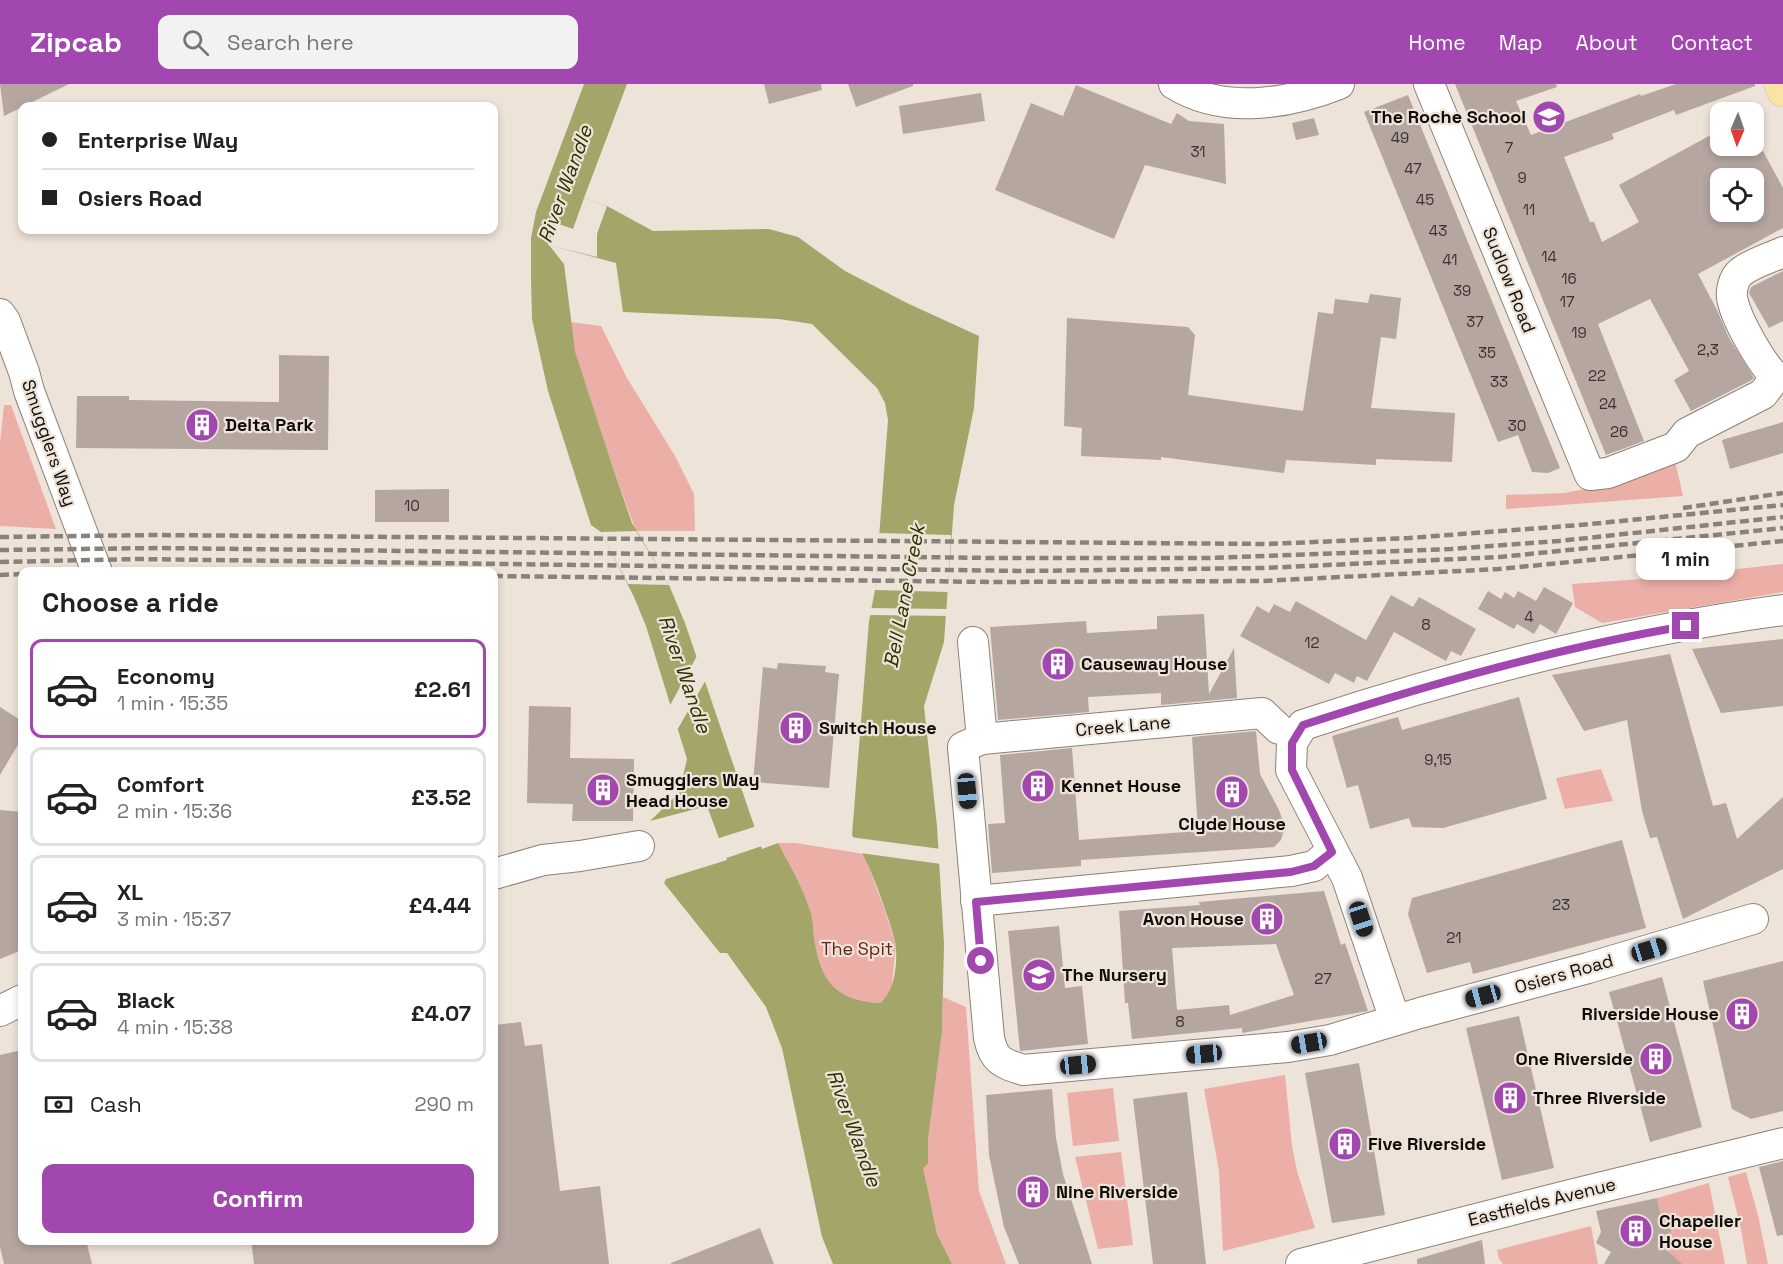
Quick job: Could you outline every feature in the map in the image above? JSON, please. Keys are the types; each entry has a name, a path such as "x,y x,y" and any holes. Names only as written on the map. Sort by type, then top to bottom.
{"main road":[{"path":"1781,84 1783,90"}],"street":[{"path":"1174,84 1184,90 1215,100 1253,105 1291,100 1339,84"},
{"name":"Sudlow Road","path":"1429,84 1590,475 1608,474 1676,447 1686,433 1763,394 1779,375"},
{"path":"1779,375 1766,367 1739,318 1732,300 1733,286 1739,273 1783,252"},
{"name":"Smugglers Way","path":"0,314 5,321 37,413 96,567"},
{"path":"1395,1020 1347,878 1292,770 1292,743 1303,725 1535,657 1601,641 1783,610"},
{"name":"Osiers Road","path":"973,642 972,743 976,902 988,1038 992,1052 1001,1062 1023,1070 1288,1047 1330,1040 1753,919"},
{"name":"Creek Lane","path":"972,743 1262,713 1279,729"},
{"path":"498,873 543,860 639,846"},
{"path":"976,902 1291,872 1314,866 1332,852"},
{"path":"0,1011 18,1002"},
{"name":"Eastfields Avenue","path":"1301,1264 1783,1143"}],"green space":[{"path":"570,322 601,326 627,378 675,456 694,494 695,531 636,531 575,351"},
{"path":"4,405 11,405 56,529 0,526 0,443"},
{"path":"1673,452 1683,496 1506,509 1506,495 1564,493 1601,486"},
{"path":"1783,564 1783,592 1602,623 1575,607 1572,584 1668,577"},
{"path":"1601,769 1613,801 1565,809 1556,778"},
{"name":"The Spit","path":"778,843 796,843 864,854 896,945 892,985 887,998 880,1003 852,998 841,993 826,976 817,952 812,916 807,901"},
{"path":"943,997 966,1007 979,1191 1006,1264 952,1264 937,1234 922,1168 928,1164 926,1153 942,1032"},
{"path":"1285,1075 1292,1146 1297,1171 1315,1228 1223,1251 1219,1171 1204,1089"},
{"path":"1113,1088 1119,1141 1073,1146 1067,1093"},
{"path":"1121,1152 1133,1245 1098,1249 1075,1157"},
{"path":"1746,1172 1768,1264 1747,1264 1728,1177"},
{"path":"1709,1183 1725,1264 1673,1264 1664,1237 1672,1231 1662,1221 1657,1198"},
{"path":"1591,1226 1598,1264 1503,1264 1499,1259 1497,1250"}],"water":[{"path":"584,84 627,84 584,198 607,206 653,231 769,229 798,237 845,271 979,336 974,408 954,505 944,642 924,706 937,826 944,944 942,1032 928,1139 928,1164 923,1168 937,1234 952,1264 833,1264 822,1237 782,1048 766,1007 727,953 720,953 664,883 666,879 727,860 707,806 650,821 679,793 687,759 646,626 601,532 591,525 548,391 532,319 531,238 536,212","holes":["549,245 616,263 623,312 779,319 812,324 877,388 885,403 888,420 852,835 874,878 896,944 892,985 880,1003 852,998 841,993 826,976 817,952 812,916 804,893 778,843 762,849 685,623 669,585 632,523 575,351 564,264"]}],"pier":[{"path":"584,198 607,206 597,234 597,257 548,245 556,223 573,229"},
{"path":"636,531 669,585 628,584 601,532"},
{"path":"879,533 951,535 948,592 875,590"},
{"path":"868,608 950,609 950,616 867,615"},
{"path":"698,654 707,678 676,732 668,709"},
{"path":"757,826 765,845 709,864 709,862 723,858 716,839"},
{"path":"850,837 941,849 941,864 860,853"}],"building":[{"path":"0,84 69,84 32,102 18,102 18,109 4,116"},
{"path":"764,84 821,84 822,90 769,104"},
{"path":"848,84 913,84 913,86 856,107"},
{"path":"1455,84 1556,84 1557,87 1516,101 1531,135 1640,94 1641,96 1676,84 1755,84 1755,86 1676,115 1674,110 1612,134 1614,139 1564,157 1590,222 1594,222 1602,242 1639,222 1619,185 1710,135 1710,156 1764,156 1764,153 1783,188 1783,228 1698,274 1729,338 1754,378 1752,380 1691,411 1674,380 1689,371 1650,299 1598,324 1644,441 1606,455"},
{"path":"1076,85 1171,124 1177,113 1189,121 1224,124 1226,184 1145,165 1114,239 995,190 1031,103 1063,116"},
{"path":"981,93 985,121 903,134 899,106"},
{"path":"1408,95 1560,468 1548,473 1532,472 1518,435 1498,442 1364,112"},
{"path":"1314,118 1319,135 1296,140 1292,123"},
{"path":"1783,271 1783,321 1769,328 1749,293 1751,287"},
{"path":"1370,294 1401,298 1396,339 1381,337 1371,408 1455,413 1452,462 1376,459 1376,465 1286,460 1284,473 1161,457 1161,460 1081,456 1082,428 1064,426 1067,318 1188,327 1195,335 1188,395 1303,411 1318,312 1333,314 1335,299 1368,303"},
{"name":"Delta Park","path":"279,355 329,356 328,450 76,448 77,396 129,396 129,400 279,402"},
{"path":"1783,422 1783,453 1730,469 1722,440"},
{"path":"449,489 449,522 375,522 375,490"},
{"path":"1544,587 1573,603 1556,634 1540,624 1534,634 1517,624 1514,629 1478,609 1488,591 1501,599 1505,592 1514,598 1518,591 1536,601"},
{"path":"1391,595 1413,607 1419,597 1476,629 1461,656 1451,651 1446,661 1394,632 1367,681 1357,676 1354,683 1335,673 1329,684 1240,636 1257,606 1269,613 1274,604 1290,612 1296,601 1366,640"},
{"path":"1204,614 1209,694 1234,648 1237,698 1161,705 1161,693 1088,697 1089,712 998,720 990,627 1086,621 1087,633 1157,629 1157,616"},
{"path":"1783,639 1783,706 1721,713 1692,649"},
{"path":"1670,654 1713,806 1726,803 1737,839 1783,797 1783,869 1683,919 1657,837 1650,838 1642,811 1627,720 1584,731 1552,675"},
{"name":"Switch House","path":"778,663 826,666 825,672 839,674 829,788 753,782 763,667 777,669"},
{"path":"1519,697 1547,799 1443,828 1412,827 1409,818 1370,829 1358,785 1347,788 1332,736 1398,717 1402,730"},
{"path":"529,706 571,707 570,758 634,759 633,821 572,821 573,804 527,803"},
{"path":"0,707 18,718 18,745 0,775"},
{"path":"1256,731 1260,774 1279,810 1285,827 1281,840 1274,847 1081,860 1081,866 992,873 988,824 1005,823 1000,755 1072,748 1079,840 1198,831 1192,737"},
{"path":"0,810 18,812 18,952 0,959"},
{"path":"1622,840 1646,928 1473,974 1470,962 1427,973 1408,914 1412,898"},
{"path":"1324,891 1341,945 1345,943 1368,1011 1242,1033 1242,1028 1132,1039 1128,1003 1125,1003 1119,911 1200,905 1199,902","holes":["1276,944 1294,995 1230,1015 1229,1005 1177,1010 1172,948"]},
{"path":"1059,926 1065,988 1082,986 1088,1044 1020,1051 1008,931"},
{"name":"Riverside House","path":"1783,961 1783,1111 1751,1119 1732,1109 1703,981"},
{"name":"One Riverside","path":"1662,977 1702,1127 1650,1142 1609,992"},
{"name":"Three Riverside","path":"1519,1016 1554,1168 1502,1180 1466,1028"},
{"path":"521,1022 525,1046 542,1044 560,1191 600,1186 609,1264 254,1264 252,1245 498,1245 498,1025"},
{"path":"18,1051 18,1245 87,1245 92,1264 4,1264 0,1247 0,1055"},
{"name":"Five Riverside","path":"1359,1063 1385,1215 1332,1223 1305,1073"},
{"name":"Nine Riverside","path":"1052,1089 1056,1138 1063,1174 1092,1264 1019,1264 1004,1227 989,1155 986,1095"},
{"path":"1187,1092 1206,1264 1153,1264 1133,1099"},
{"path":"1783,1161 1783,1235 1777,1236 1759,1167"},
{"name":"Chapelier House","path":"1657,1198 1662,1221 1672,1231 1658,1242 1682,1264 1604,1264 1611,1252 1596,1243 1601,1232 1596,1211"},
{"path":"760,1228 774,1264 671,1264 671,1263"},
{"path":"1482,1240 1485,1264 1417,1264 1417,1259"}],"railway":[{"path":"1683,508 1783,493"},
{"path":"0,537 155,535 1267,544 1409,538 1580,525 1783,505"},
{"path":"0,550 159,548 994,558 1208,558 1451,549 1559,541 1783,517"},
{"path":"0,562 137,559 1024,571 1264,568 1500,557 1783,528"},
{"path":"498,576 993,582 1262,581 1499,569 1783,541"},
{"path":"0,575 18,574"}],"place":[{"name":"The Roche School","path":"1549,117"},
{"name":"Delta Park","path":"202,425"},
{"name":"Causeway House","path":"1058,664"},
{"name":"Switch House","path":"796,728"},
{"name":"Kennet House","path":"1038,786"},
{"name":"Smugglers Way Head House","path":"603,790"},
{"name":"Clyde House","path":"1232,792"},
{"name":"Avon House","path":"1267,919"},
{"name":"The Nursery","path":"1039,975"},
{"name":"Riverside House","path":"1742,1014"},
{"name":"One Riverside","path":"1656,1059"},
{"name":"Three Riverside","path":"1510,1098"},
{"name":"Five Riverside","path":"1345,1144"},
{"name":"Nine Riverside","path":"1033,1192"},
{"name":"Chapelier House","path":"1636,1231"}],"route":[{"path":"981,961 976,902 1291,872 1314,866 1332,852 1292,770 1292,743 1303,725 1535,657 1601,641 1686,626"}],"water label":[{"name":"River Wandle","path":"565,184"},
{"name":"Bell Lane Creek","path":"904,596"},
{"name":"River Wandle","path":"685,674"},
{"name":"River Wandle","path":"854,1128"}]}
